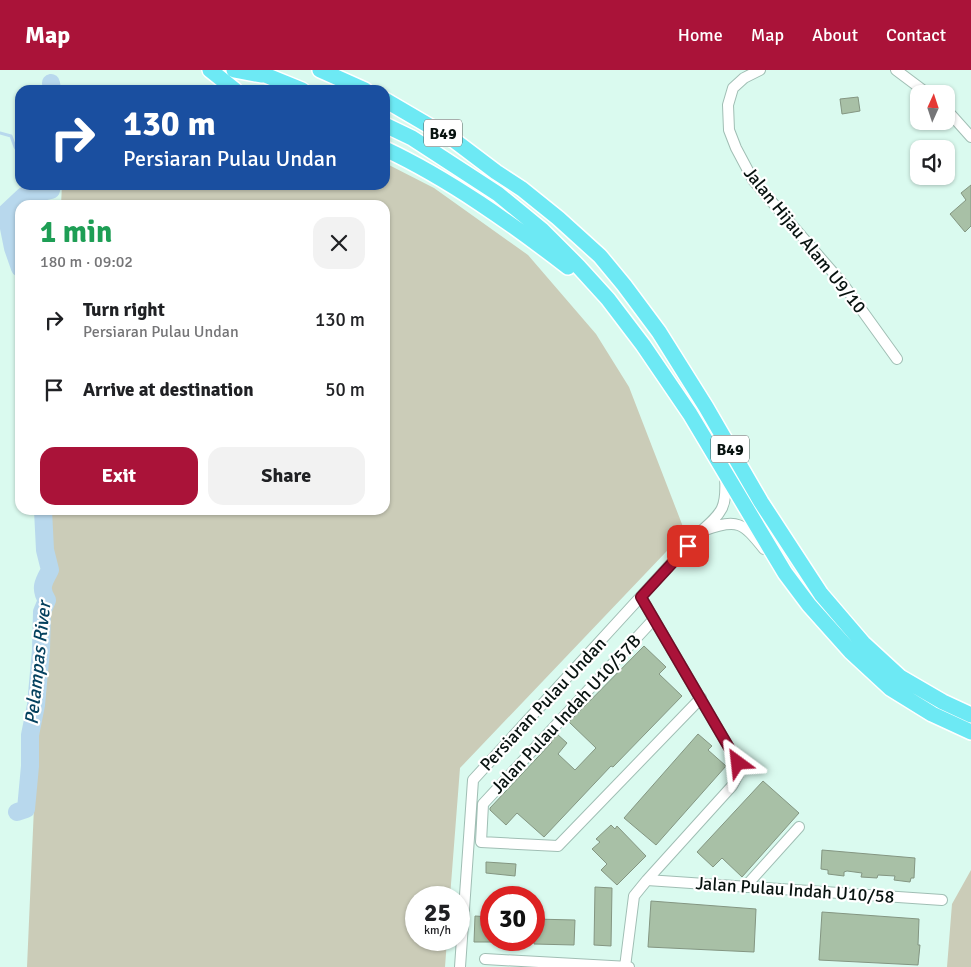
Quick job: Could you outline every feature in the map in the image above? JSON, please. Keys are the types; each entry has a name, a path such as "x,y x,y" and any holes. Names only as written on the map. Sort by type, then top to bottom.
{"main road":[{"path":"210,70 229,85"},
{"path":"234,70 270,77"},
{"path":"253,70 290,85"},
{"path":"320,70 354,85"},
{"name":"B49","path":"390,103 455,141 496,172 522,188 600,256 624,284 659,332 706,407 761,502 821,594 863,643 900,677 943,702 971,715"},
{"name":"B49","path":"390,128 412,138 498,194 542,230 608,299 648,353 690,414 785,573 809,605 851,652 890,688 932,714 971,732"},
{"path":"391,151 461,192 540,245 608,299"}],"street":[{"name":"Jalan Hijau Alam U9/10","path":"760,70 744,78 733,88 728,105 729,130 736,148 753,180 843,284 897,358"},
{"path":"896,70 916,85"},
{"path":"955,119 971,137"},
{"name":"Persiaran Pulau Undan","path":"460,967 473,780 699,533 720,514 726,489 725,472"},
{"path":"699,533 727,524 747,527 785,573"},
{"path":"625,967 634,896 732,786 738,775 738,763 641,597"},
{"name":"Jalan Pulau Indah U10/57B","path":"654,619 483,804 481,842 558,846 701,698"},
{"path":"745,887 799,827"},
{"name":"Jalan Pulau Indah U10/58","path":"647,880 942,900"},
{"path":"485,960 629,967"}],"green space":[{"path":"390,166 434,188 528,255 596,334 629,387 685,532 460,768 451,886 405,886 405,951 446,951 445,967 27,967 47,515 390,515 390,200 61,200 62,190 390,190"},
{"path":"971,870 971,967 947,967 952,904"}],"building":[{"path":"858,97 860,111 842,114 840,99"},
{"path":"971,185 971,226 965,232 950,214 966,200 961,193"},
{"path":"644,646 666,667 659,674 682,696 613,767 611,766 544,837 517,813 506,825 490,808 552,742 557,734 567,743 558,754 575,770 596,748 569,722"},
{"path":"698,734 712,746 708,750 726,766 656,845 624,818"},
{"path":"763,781 799,813 742,877 722,858 713,867 697,852"},
{"path":"611,825 615,829 617,826 646,856 617,885 601,870 607,864 592,849 600,842 596,839"},
{"path":"822,850 915,858 914,878 911,878 910,882 894,880 895,876 861,877 862,873 847,871 844,872 844,876 828,874 828,870 821,869"},
{"path":"486,862 516,864 515,876 486,873"},
{"path":"595,887 612,888 611,946 594,945"},
{"path":"651,901 756,909 754,952 648,947"},
{"path":"822,912 919,919 918,945 920,945 918,965 819,960"},
{"path":"475,916 480,916 480,942 474,942"},
{"path":"545,919 575,920 574,945 545,944"}],"waterway":[{"path":"0,133 11,136 15,147"},
{"name":"Pelampas River","path":"20,200 24,196 51,190"},
{"name":"Pelampas River","path":"15,204 6,213 15,254"},
{"name":"Pelampas River","path":"17,812 26,809 30,766 30,735 36,705 41,650 42,612 47,600 43,588 44,581 50,570 45,550 43,515"}],"route":[{"path":"688,546 641,597 738,763"}]}
